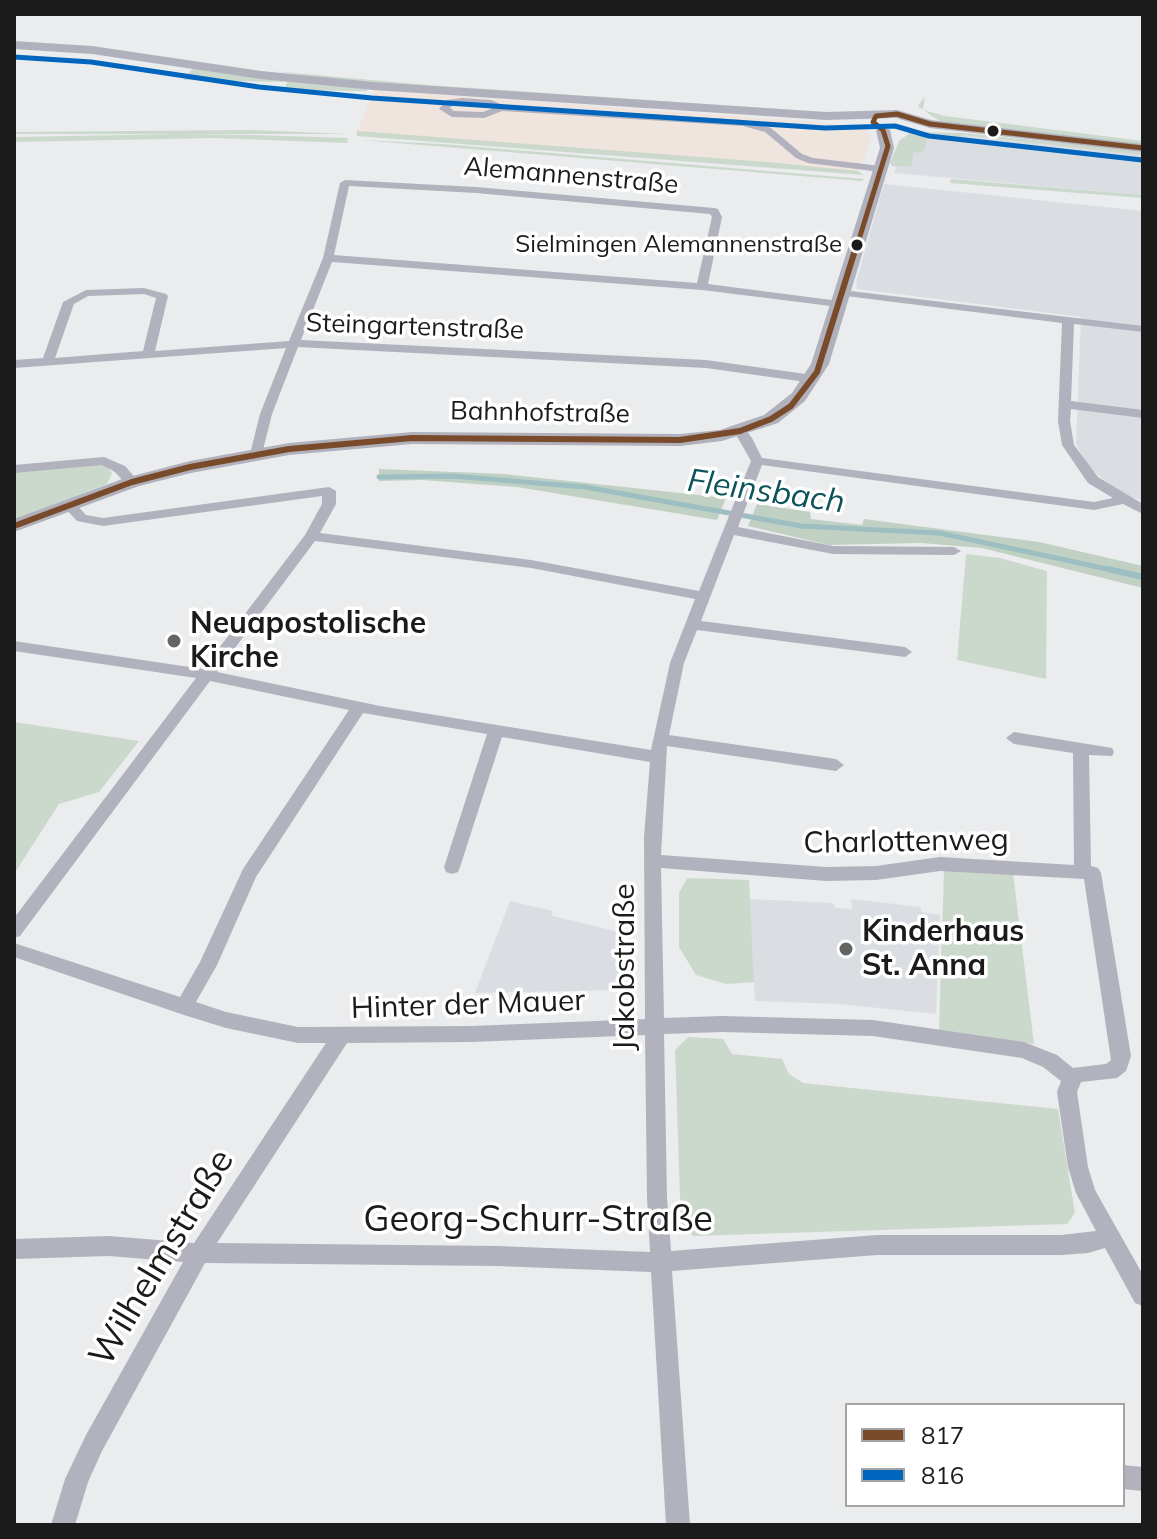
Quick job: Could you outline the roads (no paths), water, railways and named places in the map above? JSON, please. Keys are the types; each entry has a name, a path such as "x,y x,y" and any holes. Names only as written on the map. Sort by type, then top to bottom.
{"main road":[{"path":"14,45 92,50 341,84 826,116 910,127 965,129 1143,148"},
{"path":"878,123 888,146"},
{"name":"Bahnhofstraße","path":"14,526 132,482 256,454 335,443 400,439 664,440 740,431 782,413 813,379 888,146 910,127"}],"street":[{"path":"501,108 484,115 452,114 444,109 450,102 462,101 491,103 501,108 744,123 768,130 799,156 811,161 881,169"},
{"name":"Alemannenstraße","path":"328,258 345,183 476,190 714,211 717,217 702,287"},
{"path":"256,454 266,414 328,258 840,298 1143,329"},
{"path":"48,362 69,302 79,295 97,292 152,291 162,296 148,354"},
{"path":"1068,320 1064,404 1066,433 1074,457 1093,480 1143,510"},
{"name":"Steingartenstraße","path":"14,364 295,344 706,364 813,379"},
{"path":"1064,404 1143,414"},
{"path":"740,431 754,450 757,461 1094,506 1123,500"},
{"path":"14,469 104,461 120,469 132,482"},
{"name":"Jakobstraße","path":"678,1525 660,1262 655,1131 655,861 652,837 659,748 677,663 757,461"},
{"path":"14,931 311,536 329,504 329,491 103,522 82,518 68,504"},
{"path":"731,527 833,550 954,551"},
{"path":"311,536 531,564 703,596"},
{"path":"692,625 905,652"},
{"path":"14,646 208,675 359,707 497,729 836,765"},
{"path":"184,1007 208,965 249,874 359,707"},
{"path":"452,867 497,729"},
{"path":"1014,738 1106,752"},
{"path":"1081,748 1083,872 1092,873 1122,1056 1119,1065 1110,1072 1079,1074 1071,1078 1067,1092 1078,1167 1086,1193 1143,1296"},
{"name":"Charlottenweg","path":"655,861 826,874 876,873 940,864 1083,872"},
{"name":"Hinter der Mauer","path":"14,950 184,1007 261,1029 298,1035 340,1037 722,1024 873,1028 1024,1050 1050,1061 1071,1078"},
{"name":"Wilhelmstraße","path":"63,1525 77,1479 94,1443 199,1253 340,1037"},
{"name":"Georg-Schurr-Straße","path":"14,1249 109,1246 199,1253 497,1256 660,1262 833,1247 1061,1245 1088,1243 1109,1237"}],"waterway":[{"name":"Fleinsbach","path":"379,477 452,476 585,487 801,526 939,533 1113,570"},
{"name":"Fleinsbach","path":"1108,569 1113,570"},
{"name":"Fleinsbach","path":"1113,570 1143,577"}],"place":[{"name":"Sielmingen Alemannenstraße","path":"857,245"},
{"name":"Neuapostolische Kirche","path":"174,641"},
{"name":"Kinderhaus St. Anna","path":"846,949"}]}
